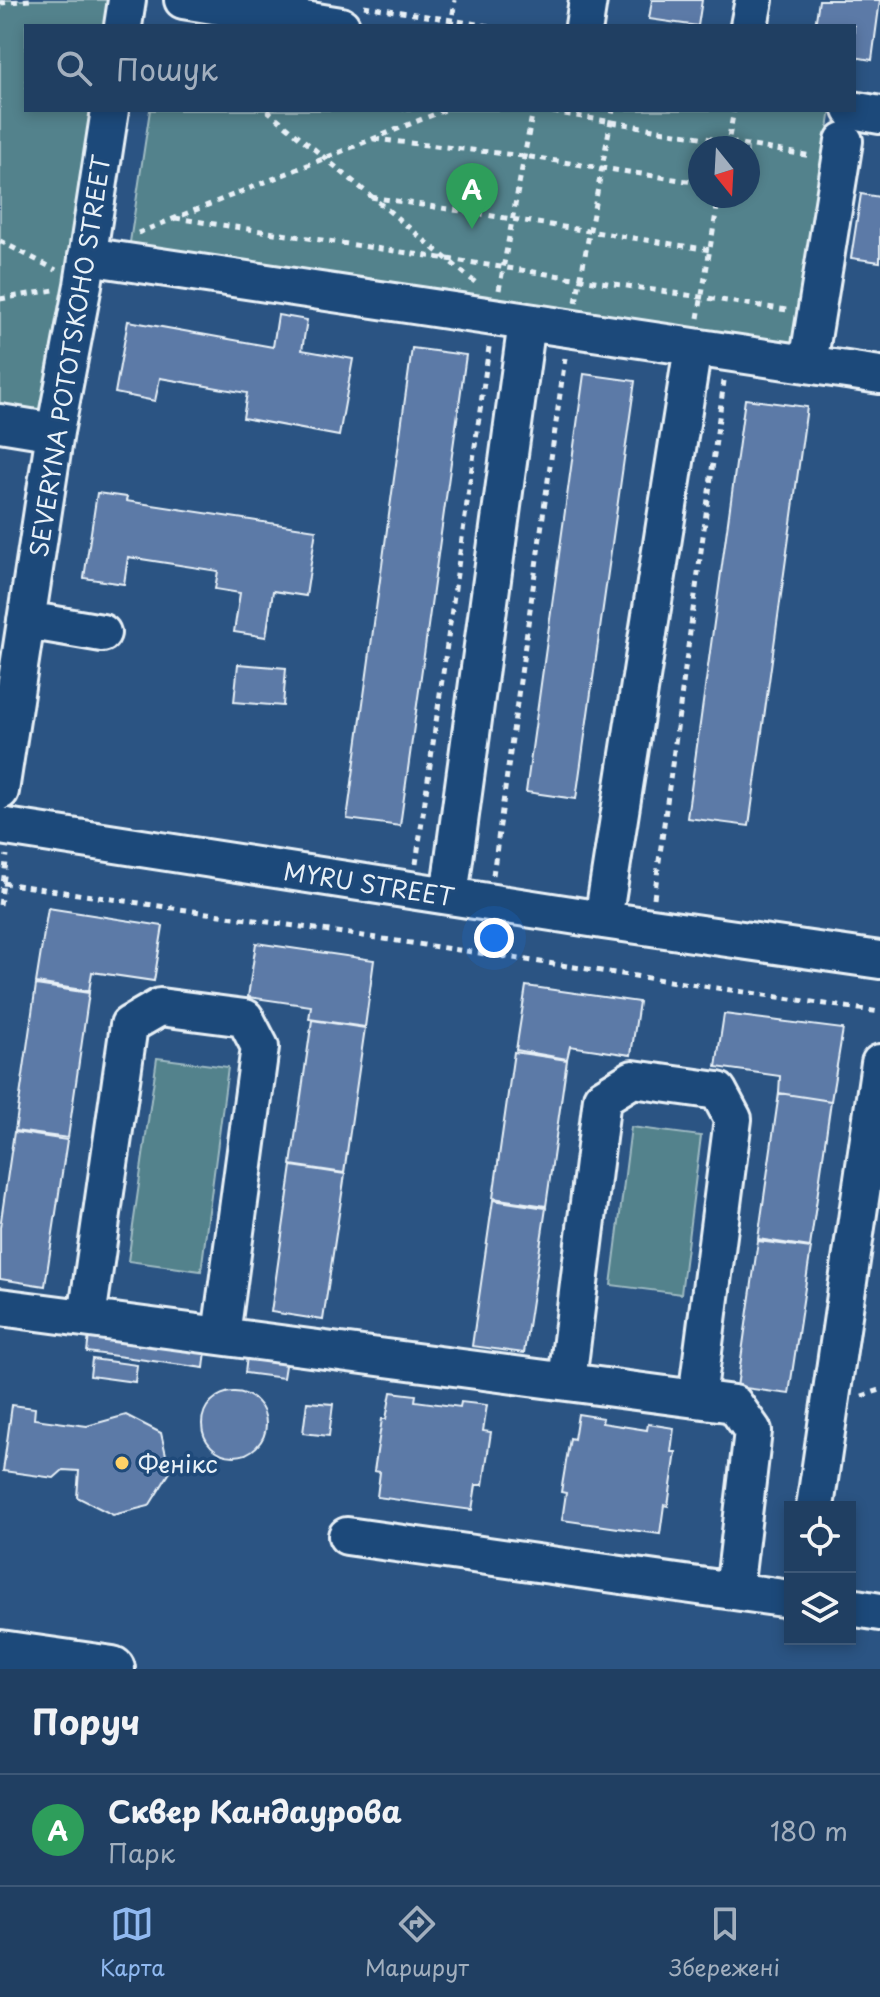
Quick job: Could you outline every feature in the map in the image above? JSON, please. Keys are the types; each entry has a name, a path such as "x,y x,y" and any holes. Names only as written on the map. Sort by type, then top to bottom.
{"main road":[{"path":"0,1653 112,1669"}],"street":[{"path":"123,24 127,0"},
{"path":"183,0 350,16"},
{"path":"584,24 588,0"},
{"path":"749,24 754,0"},
{"name":"SEVERYNA POTOTSKOHO STREET","path":"0,791 55,432 110,112"},
{"path":"808,364 846,137 880,115"},
{"path":"85,270 506,313 571,329 880,375"},
{"path":"449,896 506,313"},
{"path":"603,920 693,347"},
{"path":"0,423 55,432"},
{"path":"26,620 102,633"},
{"name":"MYRU STREET","path":"4,839 449,896 880,960"},
{"path":"87,1318 129,1025 160,1007 245,1018 260,1047 221,1335"},
{"path":"816,1501 870,1197 880,1063"},
{"path":"567,1381 602,1098 633,1079 718,1091 733,1119 697,1398"},
{"path":"0,1307 734,1404 753,1431 734,1591"},
{"path":"347,1536 784,1598"},
{"path":"856,1608 880,1612"}],"path":[{"path":"0,3 30,0"},
{"path":"350,16 452,23 455,0"},
{"path":"269,112 506,313"},
{"path":"135,234 440,112"},
{"path":"416,865 506,313 503,268 533,112"},
{"path":"553,112 688,137"},
{"path":"492,877 565,356 613,112"},
{"path":"730,136 734,112"},
{"path":"760,143 846,137"},
{"path":"373,139 524,156 688,181"},
{"path":"371,197 710,250"},
{"path":"693,347 717,208"},
{"path":"175,218 816,315"},
{"path":"0,241 85,270"},
{"path":"0,299 85,270"},
{"path":"653,902 724,380"},
{"path":"0,905 4,839"},
{"path":"3,883 880,1012"}],"green space":[{"path":"0,0 113,0 108,24 24,24 24,112 95,112 66,287 38,429 0,424"},
{"path":"150,112 831,112 791,362 127,262"},
{"path":"157,1058 228,1067 201,1271 128,1261"},
{"path":"631,1127 701,1136 681,1294 611,1285"}],"building":[{"path":"652,0 702,0 698,24 649,19"},
{"path":"819,0 880,0 872,60 856,57 856,24 815,24"},
{"path":"861,194 880,197 880,262 851,258"},
{"path":"278,315 307,320 302,350 353,359 339,436 243,418 247,393 160,378 155,401 115,393 128,321 273,347"},
{"path":"412,348 466,355 400,826 347,819"},
{"path":"584,374 635,381 576,799 526,792"},
{"path":"745,399 807,407 749,826 687,818"},
{"path":"97,493 127,497 126,501 316,530 306,596 273,591 266,637 234,632 240,593 215,589 218,571 128,557 124,584 84,578"},
{"path":"238,664 286,668 283,706 234,702"},
{"path":"48,908 163,926 154,981 92,972 89,991 36,983"},
{"path":"256,943 374,960 365,1027 309,1019 311,1006 248,997"},
{"path":"36,985 89,993 68,1138 15,1131"},
{"path":"526,986 639,1002 631,1055 570,1046 567,1059 516,1050"},
{"path":"724,1014 843,1029 831,1101 779,1093 780,1076 716,1067"},
{"path":"312,1020 365,1028 344,1173 291,1165"},
{"path":"514,1052 567,1060 546,1206 493,1198"},
{"path":"779,1093 831,1101 810,1247 758,1239"},
{"path":"14,1132 67,1140 45,1286 0,1279 0,1227"},
{"path":"292,1166 345,1174 323,1320 271,1312"},
{"path":"493,1200 546,1208 524,1353 472,1346"},
{"path":"758,1241 811,1248 789,1394 737,1387"},
{"path":"90,1327 207,1342 204,1368 87,1352"},
{"path":"248,1348 287,1353 283,1378 245,1373"},
{"path":"92,1359 137,1365 135,1382 90,1376"},
{"path":"228,1392 240,1392 257,1401 264,1412 264,1436 257,1447 240,1456 228,1456 216,1451 207,1442 202,1430 202,1418 207,1406 216,1397"},
{"path":"391,1392 416,1395 415,1401 460,1407 461,1402 487,1405 483,1431 491,1432 483,1485 476,1485 472,1510 377,1497 380,1472 374,1471 382,1419 386,1419"},
{"path":"307,1402 333,1404 329,1436 303,1433"},
{"path":"12,1405 35,1408 34,1419 87,1426 126,1415 161,1433 170,1472 149,1506 113,1515 77,1497 79,1471 63,1470 54,1478 3,1471"},
{"path":"578,1414 603,1418 602,1423 647,1430 648,1424 674,1428 671,1452 676,1452 668,1506 664,1505 660,1534 562,1520 566,1493 561,1492 570,1438 574,1439"}],"place":[{"name":"Сквер Кандаурова","path":"472,229"},
{"name":"Фенікс","path":"122,1463"}]}
